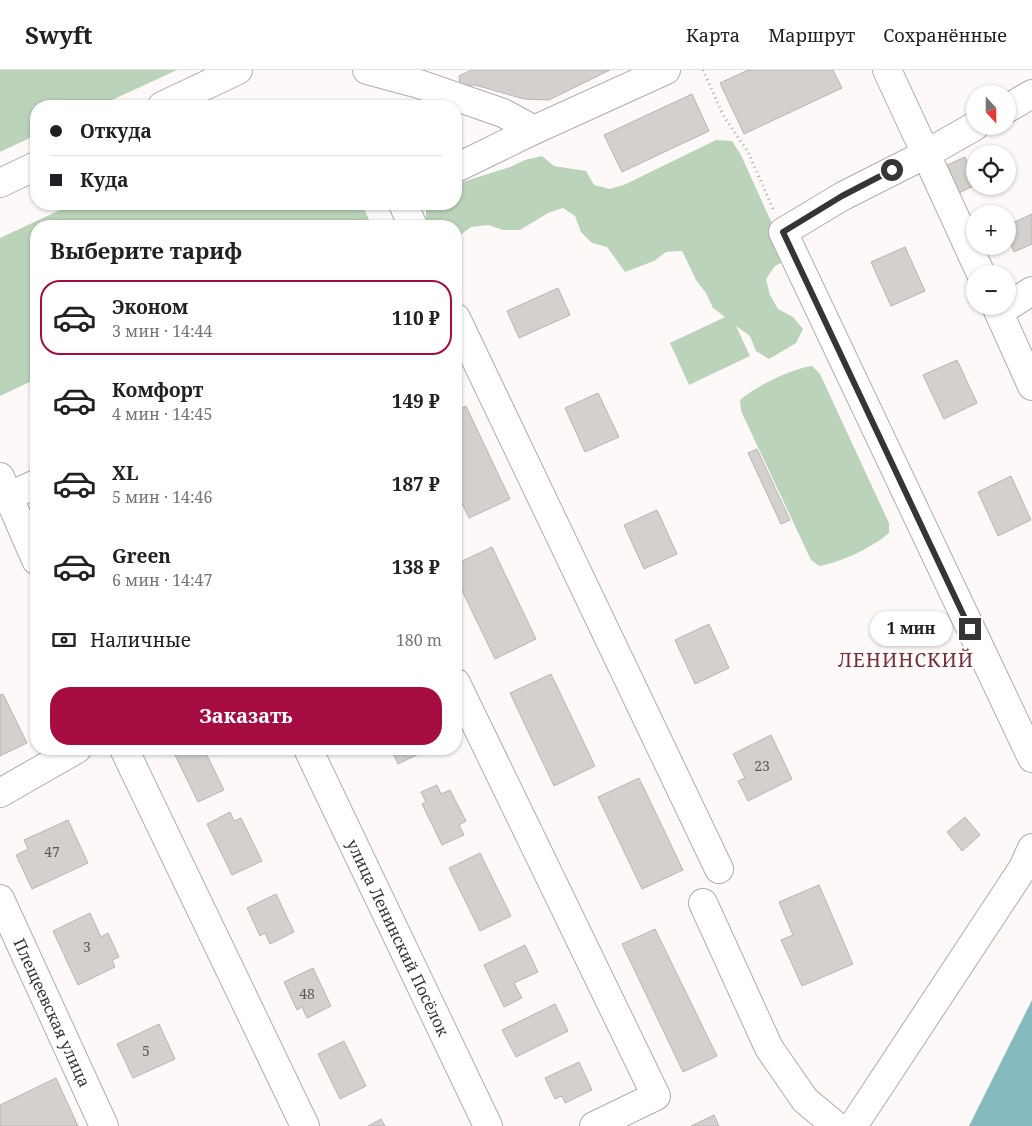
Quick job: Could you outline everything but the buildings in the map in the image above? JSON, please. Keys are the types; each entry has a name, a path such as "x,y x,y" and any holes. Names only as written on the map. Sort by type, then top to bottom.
{"street":[{"path":"175,100 238,70"},
{"path":"368,70 419,84 504,113 534,130"},
{"path":"462,165 666,70"},
{"path":"887,70 977,265"},
{"path":"1016,103 1032,94"},
{"path":"966,131 926,154 842,196 783,232 1032,758"},
{"path":"0,183 30,169"},
{"path":"1016,300 1032,291"},
{"path":"1005,315 1032,386"},
{"path":"462,331 719,868"},
{"path":"30,485 4,487 30,546"},
{"path":"462,695 656,1096 594,1126"},
{"path":"0,793 66,755"},
{"path":"127,755 305,1126"},
{"name":"улица Ленинский Посёлок","path":"311,755 488,1126"},
{"path":"853,1126 1023,868 1032,848"},
{"name":"Плещеевская улица","path":"0,899 104,1126"},
{"path":"702,903 769,1048 805,1100 836,1126"}],"path":[{"path":"703,70 724,115 748,152 783,232"}],"green space":[{"path":"0,70 177,70 112,100 30,100 30,138 0,152"},
{"path":"716,140 732,141 741,155 788,259 775,266 766,279 770,295 778,309 793,317 803,329 796,343 769,359 756,351 750,336 736,326 750,356 689,385 670,343 725,317 713,308 706,293 696,280 682,251 666,252 654,261 625,272 607,247 592,243 581,232 575,216 563,208 548,213 520,230 503,230 488,225 471,227 462,234 462,220 426,220 426,210 462,210 462,182 542,156 554,166 586,171 594,185 610,189 626,184"},
{"path":"60,210 365,210 369,220 39,220"},
{"path":"30,224 30,382 0,396 0,238"},
{"path":"812,366 820,374 889,523 889,533 875,543 856,554 827,565 819,566 811,560 741,411 740,400 774,379"}],"water":[{"path":"1032,1000 1032,1126 969,1126"}],"district":[{"name":"ЛЕНИНСКИЙ","path":"906,660"}],"route":[{"path":"892,170 842,196 783,232 970,629"}]}
